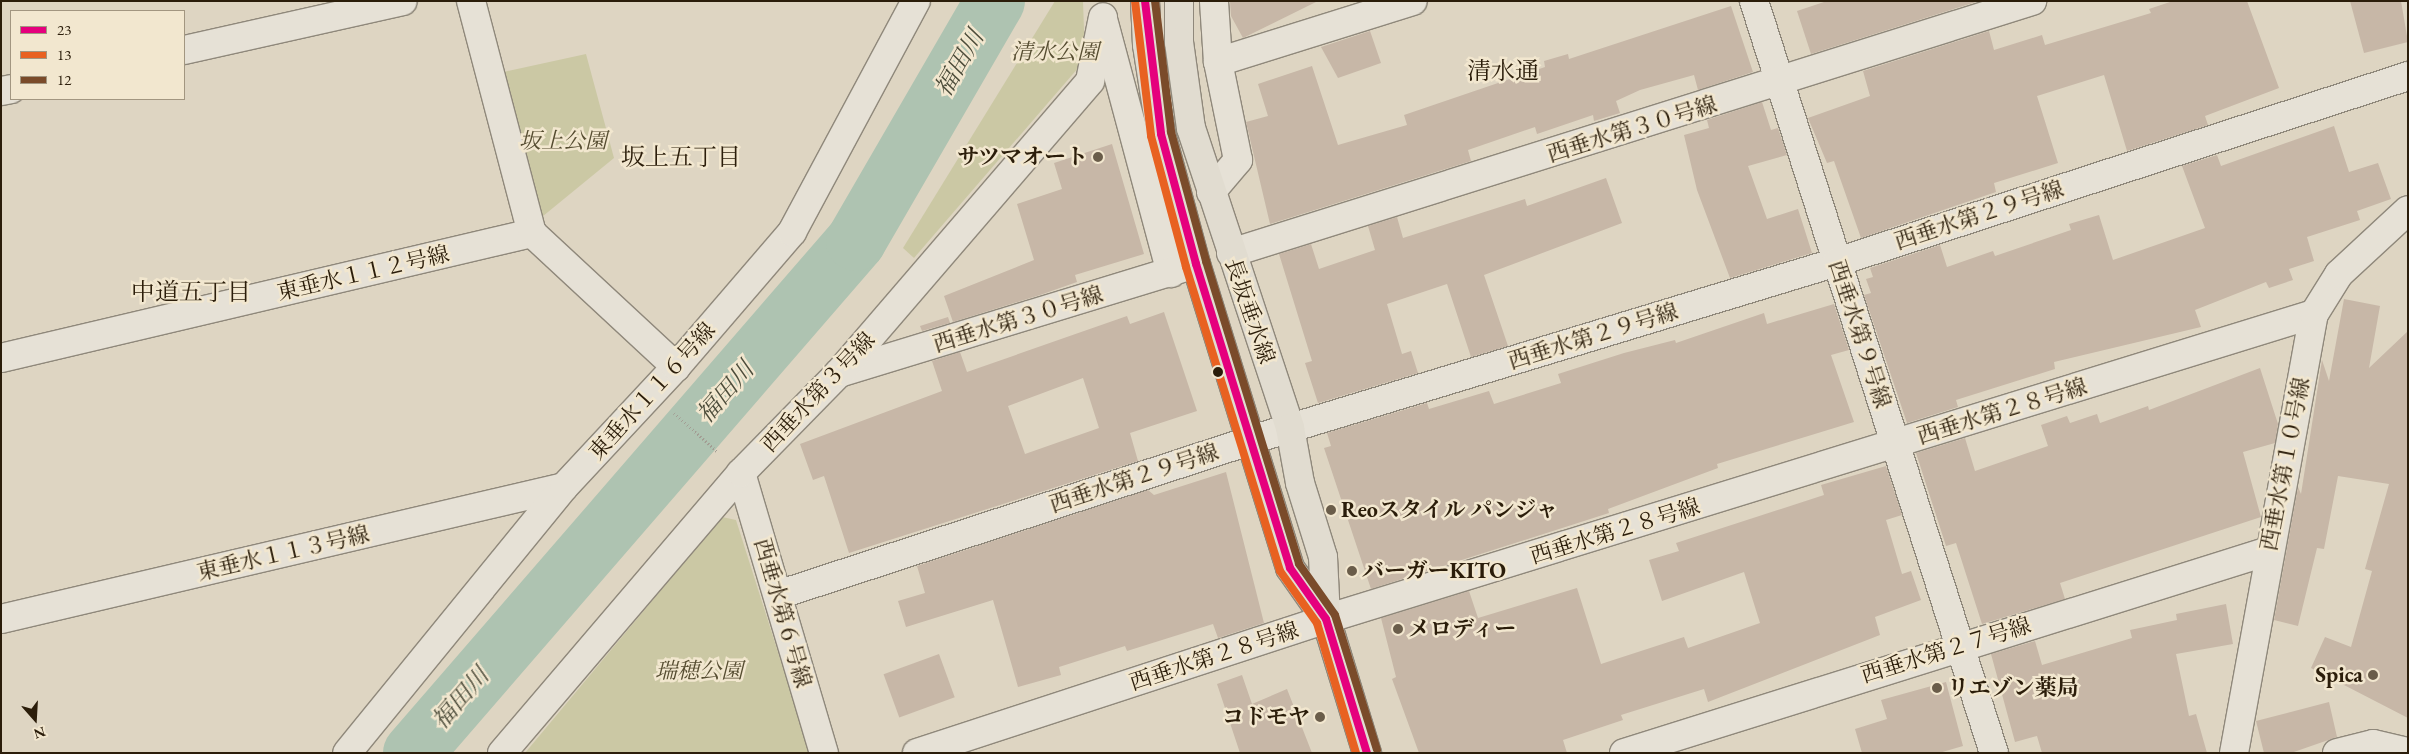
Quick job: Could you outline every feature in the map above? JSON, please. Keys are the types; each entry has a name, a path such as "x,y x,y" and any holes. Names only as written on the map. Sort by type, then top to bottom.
{"main road":[{"name":"長坂垂水線","path":"1145,1 1147,45 1183,269 1251,440 1290,568 1326,619"},
{"name":"長坂垂水線","path":"1179,1 1179,42 1191,128 1290,428 1300,484 1324,557 1326,619 1366,753"}],"street":[{"path":"185,50 403,1"},
{"path":"471,1 532,232 676,367"},
{"name":"東垂水１１６号線","path":"347,753 564,487 652,394 792,232 916,1"},
{"path":"1211,192 1238,160 1218,62 1214,1"},
{"path":"1218,62 1413,1"},
{"name":"西垂水第９号線","path":"1754,1 1994,753"},
{"name":"西垂水第３０号線","path":"1231,253 1780,83 2032,1"},
{"path":"1100,9 1183,269"},
{"name":"西垂水第３号線","path":"502,753 741,473 839,373 1090,82 1100,9"},
{"name":"西垂水第２９号線","path":"778,595 1251,440 1837,262 2408,76"},
{"name":"西垂水第１０号線","path":"2234,753 2269,551 2314,314 2339,274 2408,210"},
{"name":"東垂水１１２号線","path":"1,358 532,232"},
{"name":"西垂水第３０号線","path":"839,373 1183,269"},
{"name":"西垂水第２８号線","path":"917,753 1326,619 1895,445 2314,314"},
{"name":"西垂水第６号線","path":"741,473 824,753"},
{"name":"東垂水１１３号線","path":"1,619 564,487"},
{"name":"西垂水第２７号線","path":"1624,753 1959,645 2269,551"},
{"path":"2337,753 2373,744 2408,752"}],"path":[{"path":"652,394 741,473"}],"green space":[{"name":"清水公園","path":"1055,1 1083,1 1085,60 914,258 903,248"},
{"name":"坂上公園","path":"586,54 614,158 537,221 499,73"},
{"name":"瑞穂公園","path":"722,517 736,520 810,753 525,753"}],"building":[{"path":"1230,1 1318,1 1243,38 1231,16"},
{"path":"1827,1 1979,1 1811,54 1797,11"},
{"path":"2173,1 2247,1 2279,88 2205,116 2208,125 2127,151 2104,75 2037,96 2058,163 1994,183 1996,192 1861,238 1834,161 1827,163 1808,118 1870,96 1863,71 1989,31 1994,50 2042,35 2045,45 2151,13 2149,9"},
{"path":"2350,1 2401,1 2408,42 2364,53"},
{"path":"1731,6 1753,72 1698,90 1694,75 1640,90 1616,101 1620,113 1594,121 1593,115 1537,134 1535,127 1468,150 1471,161 1270,224 1246,122 1268,116 1258,84 1312,66 1338,145 1407,125 1404,115 1545,67 1544,61 1568,54 1569,59"},
{"path":"1370,31 1381,63 1338,78 1321,47"},
{"path":"1762,102 1771,130 1778,128 1787,155 1748,166 1767,219 1798,209 1812,253 1730,278 1697,190 1684,135 1709,128 1707,120"},
{"path":"2334,126 2349,172 2378,163 2391,199 2357,211 2360,220 2307,237 2314,261 2289,269 2293,280 2269,288 2266,282 2195,310 2201,327 2054,362 2055,369 1956,400 1958,407 1907,423 1864,295 1871,293 1866,279 1873,277 1870,268 1940,245 1947,267 1993,251 1995,256 2071,230 2069,224 2099,215 2113,260 2205,228 2182,166 2217,155 2221,166"},
{"path":"1112,144 1144,254 1075,275 1077,282 953,322 944,296 1034,260 1017,204 1062,189 1054,163"},
{"path":"1606,178 1622,223 1484,275 1508,346 1471,357 1447,284 1387,304 1402,354 1411,351 1418,373 1318,403 1305,363 1312,361 1279,254 1311,244 1319,269 1375,250 1368,226 1397,217 1403,238 1525,199 1527,206"},
{"path":"2344,299 2380,306 2369,368 2408,331 2408,718 2311,668 2325,637 2351,647 2372,571 2365,569 2389,484 2338,476 2324,549 2317,548 2298,626 2274,620 2298,487 2301,494 2322,360 2329,381"},
{"path":"1834,304 1849,350 1831,355 1854,422 1717,464 1718,468 1608,509 1609,513 1371,589 1324,448 1331,446 1327,433 1427,403 1429,409 1489,391 1494,404 1561,383 1558,374 1624,353 1675,340 1676,343 1764,313 1767,324"},
{"path":"1164,312 1197,411 1130,433 1138,461 849,553 824,476 813,480 800,444 942,391 932,361 960,352 967,372 1127,316 1130,324","holes":["1083,378 1099,428 1025,454 1008,406"]},
{"path":"948,317 950,323 922,331 920,326"},
{"path":"2260,368 2278,424 2275,443 2243,452 2261,517 2060,583 2065,599 1982,624 1956,543 1946,546 1916,453 1965,438 1975,471 2048,446 2041,425 2067,416 2070,423 2097,414 2100,423 2148,406 2149,410"},
{"path":"1886,466 1902,515 1886,520 1902,574 1911,571 1921,600 1875,617 1880,635 1708,702 1704,689 1621,715 1623,720 1563,740 1567,753 1419,753 1392,679 1396,677 1381,618 1469,591 1478,618 1577,588 1601,664 1684,637 1688,648 1760,623 1744,572 1662,601 1649,560 1679,551 1676,543 1824,495 1821,485"},
{"path":"1226,472 1264,623 1218,638 1213,624 1127,651 1125,646 1059,667 1061,675 1018,687 993,600 906,627 898,601 925,593 917,566 1148,490 1154,495"},
{"path":"2226,604 2233,644 2176,654 2189,716 2196,714 2207,753 2042,753 2037,736 2015,742 1991,654 2035,641 2042,665 2132,638 2130,630 2177,620 2176,614"},
{"path":"939,654 955,697 899,717 884,674"},
{"path":"1242,675 1252,704 1287,689 1312,753 1240,753 1217,684"},
{"path":"1946,682 1963,746 1939,753 1862,753 1855,729 1887,719 1881,700"},
{"path":"2329,702 2337,737 2291,753 2264,753 2256,721"}],"waterway":[{"name":"福田川","path":"413,753 856,241 995,1"}],"transit line":[{"name":"13","path":"1135,1 1151,136 1186,267 1280,571 1317,623 1356,753"},
{"name":"23","path":"1145,1 1161,134 1196,264 1290,568 1326,619 1367,753"},
{"name":"12","path":"1155,1 1171,132 1206,261 1299,564 1335,615 1377,750"}],"place":[{"name":"サツマオート","path":"1098,157"},
{"name":"Reoスタイル パンジャ","path":"1331,510"},
{"name":"バーガーKITO","path":"1352,571"},
{"name":"メロディー","path":"1398,629"},
{"name":"Spica","path":"2373,675"},
{"name":"リエゾン薬局","path":"1937,688"},
{"name":"コドモヤ","path":"1320,717"}],"district":[{"name":"清水通","path":"1503,71"},
{"name":"坂上五丁目","path":"681,157"},
{"name":"中道五丁目","path":"191,292"}]}
